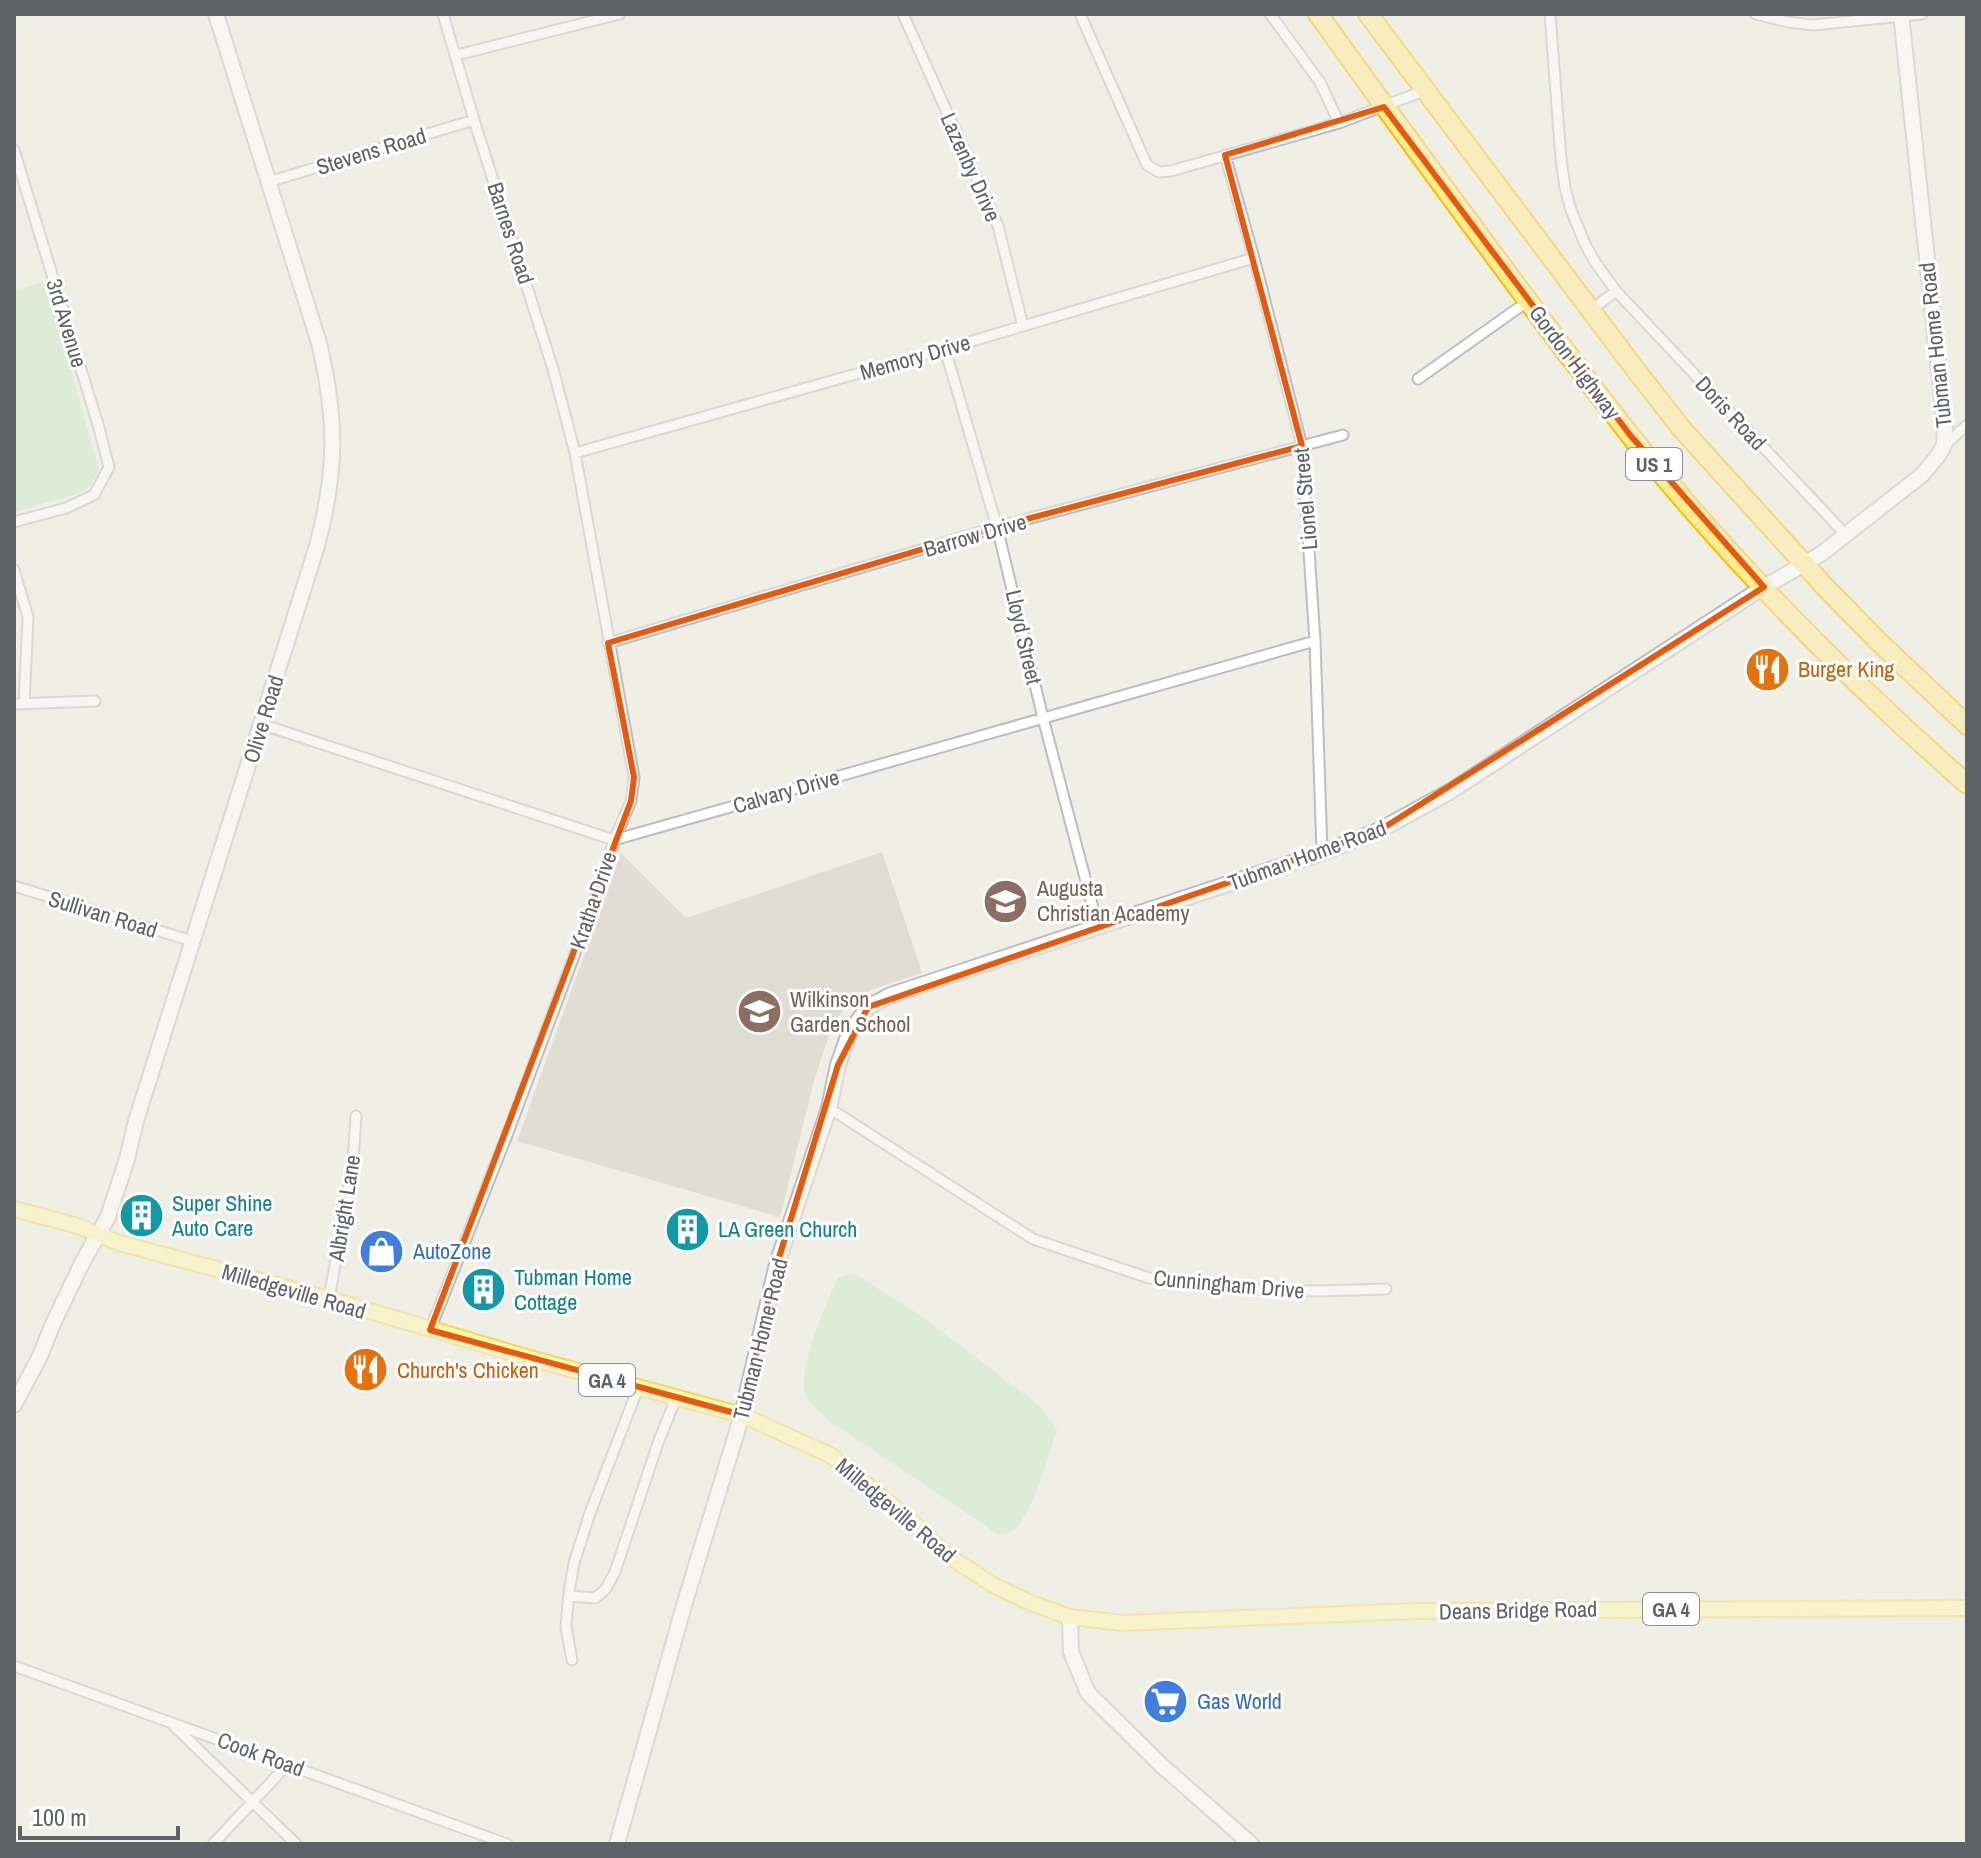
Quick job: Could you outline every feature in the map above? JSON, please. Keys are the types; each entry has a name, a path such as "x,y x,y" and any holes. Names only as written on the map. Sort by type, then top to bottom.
{"highway":[{"name":"Gordon Highway","path":"1318,14 1528,301 1652,462 1764,587 1872,696 1967,784"},
{"name":"Gordon Highway","path":"1368,14 1681,428 1879,642 1967,725"}],"main road":[{"name":"Milledgeville Road","path":"14,1209 78,1226 119,1243 742,1415 830,1455 917,1526 944,1553 993,1585 1070,1617"},
{"name":"Deans Bridge Road","path":"1070,1617 1123,1623 1414,1611 1967,1608"}],"street":[{"name":"Olive Road","path":"14,1405 108,1217 324,521 330,486 334,434 319,343 216,14"},
{"name":"Barnes Road","path":"443,14 545,339 575,453"},
{"path":"457,55 620,14"},
{"name":"Lazenby Drive","path":"903,14 998,226 1023,326"},
{"path":"1080,14 1147,165 1155,171 1164,172 1339,123 1426,90"},
{"path":"1270,14 1320,82 1339,123"},
{"name":"Doris Road","path":"1550,14 1565,188 1571,210 1595,262 1616,291 1846,535"},
{"path":"1755,14 1813,25 1922,14"},
{"name":"Tubman Home Road","path":"617,1844 742,1415 777,1264 829,1108 838,1065 849,1034 868,1007 891,995 1322,853 1380,830 1451,791 1764,587 1821,554 1922,475 1937,457 1944,446 1945,428 1902,15"},
{"name":"Stevens Road","path":"268,182 474,120"},
{"name":"3rd Avenue","path":"14,150 109,467 94,495 66,508 14,522"},
{"name":"Lionel Street","path":"1225,155 1302,446 1315,641 1322,853"},
{"name":"Memory Drive","path":"575,453 1254,258"},
{"path":"1591,310 1616,291"},
{"path":"1418,379 1528,301"},
{"name":"Lloyd Street","path":"945,349 997,527 1098,927"},
{"path":"1944,446 1967,425"},
{"name":"Barrow Drive","path":"608,643 997,527 1343,435"},
{"name":"Kratha Drive","path":"430,1330 507,1135 631,801 634,777 575,453"},
{"path":"14,570 28,617 19,704 95,701"},
{"name":"Calvary Drive","path":"614,840 1315,641"},
{"path":"261,724 614,840"},
{"name":"Sullivan Road","path":"14,886 192,941"},
{"name":"Cunningham Drive","path":"829,1108 1033,1239 1149,1278 1244,1289 1386,1289"},
{"name":"Albright Lane","path":"329,1299 353,1161 356,1116"},
{"path":"572,1660 566,1627 574,1563 638,1388"},
{"path":"569,1596 595,1598 605,1590 615,1572 676,1398"},
{"path":"1070,1617 1071,1652 1088,1693 1161,1765 1251,1844"},
{"name":"Cook Road","path":"14,1666 507,1844"},
{"path":"169,1721 296,1844"},
{"path":"213,1844 288,1764"}],"highlighted area":[{"path":"1384,107 1630,435 1764,587 1380,830 868,1007 838,1065 777,1264 742,1415 430,1330 631,801 634,777 608,643 997,527 1302,446 1225,155"}],"shaded area":[{"path":"882,852 922,973 873,989 852,1000 833,1023 814,1081 780,1217 517,1141 621,853 686,918"}],"green space":[{"path":"45,281 99,469 91,485 80,493 14,512 14,290"},
{"path":"853,1273 923,1317 1041,1407 1057,1430 1033,1500 1019,1524 1010,1532 999,1535 830,1421 807,1398 805,1373 820,1320 838,1278"}],"place":[{"name":"Burger King","path":"1767,669"},
{"name":"Augusta Christian Academy","path":"1006,901"},
{"name":"Wilkinson Garden School","path":"759,1012"},
{"name":"Super Shine Auto Care","path":"141,1216"},
{"name":"LA Green Church","path":"687,1229"},
{"name":"AutoZone","path":"382,1251"},
{"name":"Tubman Home Cottage","path":"483,1290"},
{"name":"Church's Chicken","path":"366,1370"},
{"name":"Gas World","path":"1166,1701"}]}
